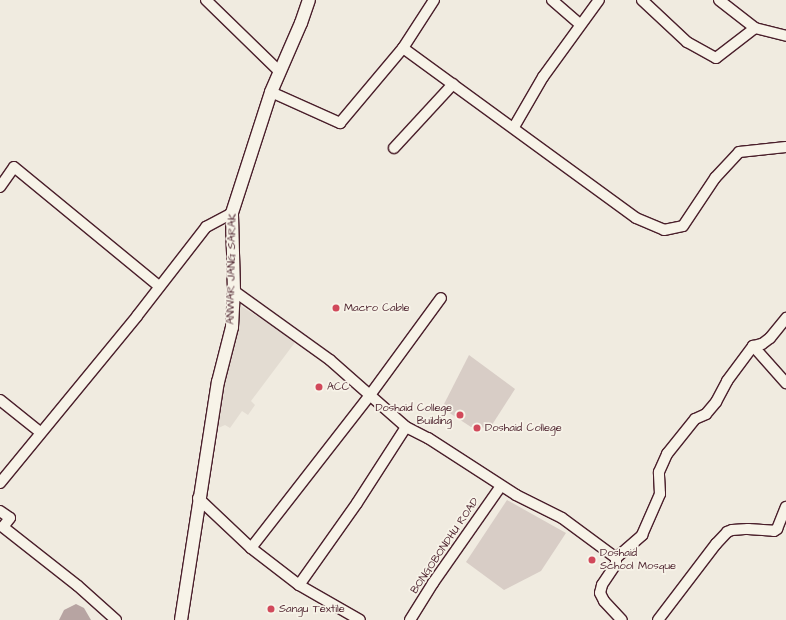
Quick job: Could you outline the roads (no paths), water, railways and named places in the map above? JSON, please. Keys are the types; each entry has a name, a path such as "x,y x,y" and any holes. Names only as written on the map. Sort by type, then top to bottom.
{"main road":[{"name":"ANWAR JANG SARAK","path":"181,620 198,498 218,382 232,327 234,291 232,212 271,92 301,23 309,0"}],"street":[{"path":"206,0 280,72"},
{"path":"271,92 340,123 403,48 434,0"},
{"path":"552,0 580,24"},
{"path":"514,127 543,77 580,24 599,0"},
{"path":"642,0 687,42 716,58 755,28"},
{"path":"719,0 755,28 786,36"},
{"path":"403,48 514,127 636,218 664,230 683,226 715,178 739,152 786,147"},
{"path":"394,148 453,84"},
{"path":"0,186 14,167 159,286"},
{"path":"0,483 206,227 232,212"},
{"path":"234,291 306,341 406,427 428,438 501,486 562,518 616,558"},
{"path":"251,548 370,395 441,298"},
{"path":"622,620 604,601 600,594 602,585 616,564 616,558 642,535 660,494 659,472 666,454 695,419 706,414 716,402 727,381 753,346 762,344 770,338 786,318"},
{"path":"753,346 786,383"},
{"path":"0,400 40,432"},
{"path":"299,585 357,503 406,427"},
{"name":"BONGOBONDHU ROAD","path":"410,620 433,583 501,486"},
{"path":"198,498 251,548 299,585 360,620"},
{"path":"658,620 716,544 728,532 732,530 748,529 774,531 777,529 786,508"},
{"path":"0,511 10,518 3,527 78,586 116,620"}],"place":[{"name":"Macro Cable","path":"336,308"},
{"name":"ACC","path":"319,387"},
{"name":"Doshaid College Building","path":"460,415"},
{"name":"Doshaid College","path":"477,428"},
{"name":"Doshaid School Mosque","path":"592,560"},
{"name":"Sangu Textile","path":"271,609"}]}
